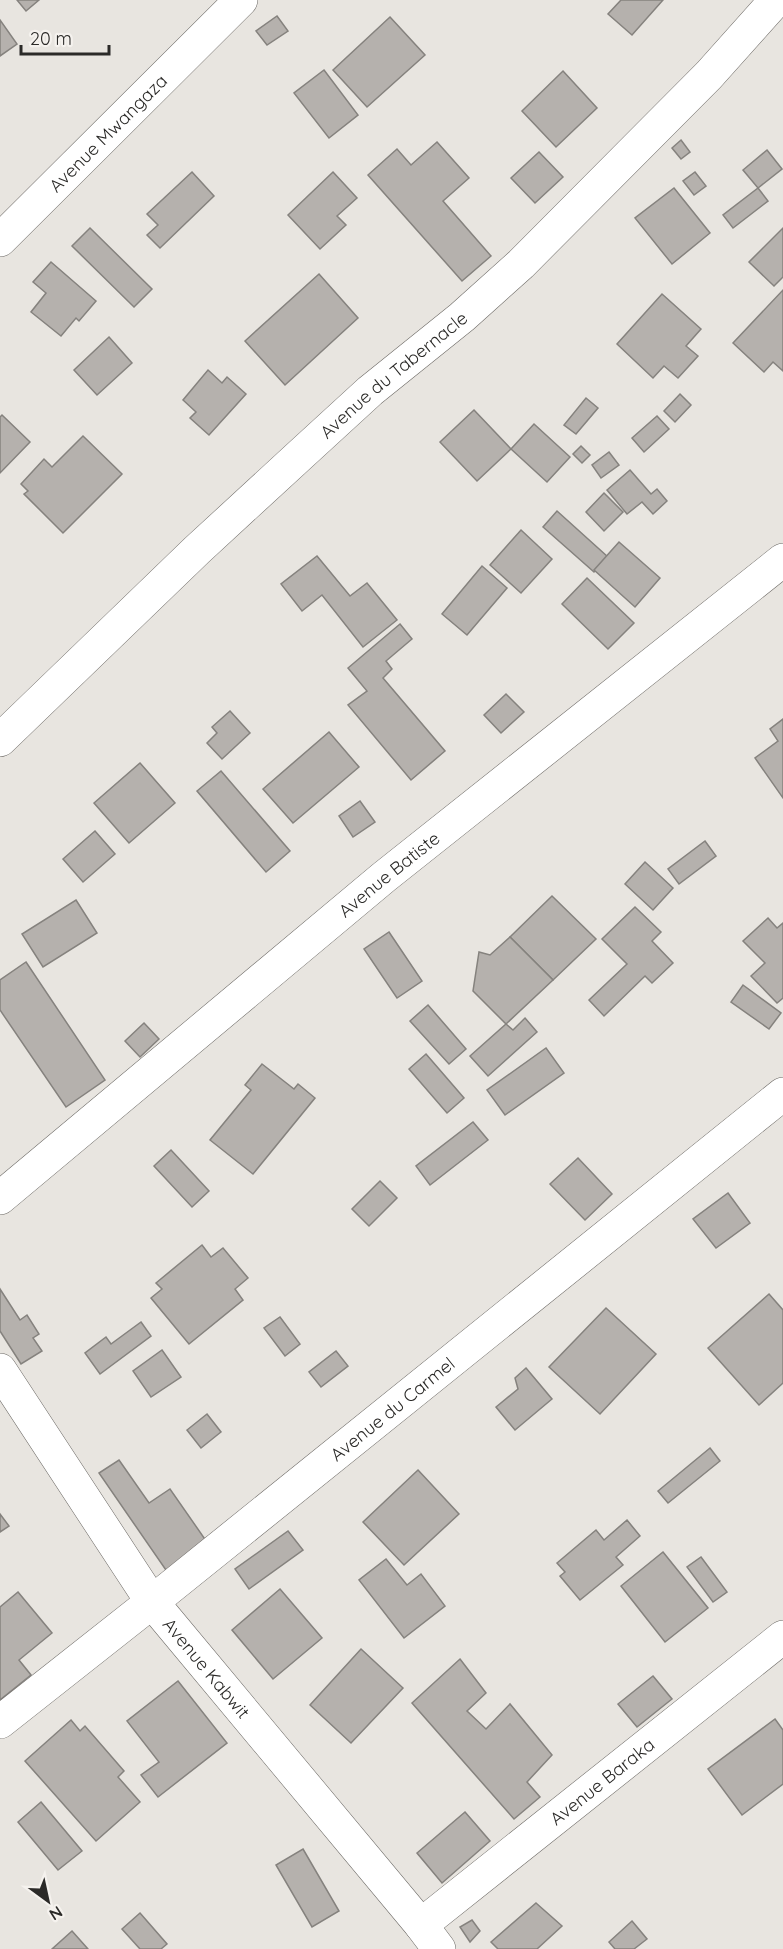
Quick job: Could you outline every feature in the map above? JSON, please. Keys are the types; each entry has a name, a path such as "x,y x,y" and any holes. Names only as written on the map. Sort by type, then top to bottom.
{"street":[{"name":"Avenue Mwangaza","path":"0,240 241,0"},
{"name":"Avenue du Tabernacle","path":"0,740 196,550 290,464 370,391 462,317 521,264 709,75 776,0"},
{"name":"Avenue Batiste","path":"0,1198 384,877 783,560"},
{"name":"Avenue du Carmel","path":"0,1722 783,1094"},
{"name":"Avenue Kabwit","path":"0,1370 152,1602 430,1937"},
{"name":"Avenue Baraka","path":"430,1937 783,1637"}],"building":[{"path":"17,0 39,0 26,11"},
{"path":"621,0 663,0 632,35 608,14"},
{"path":"277,16 288,31 267,45 256,31"},
{"path":"390,17 425,55 367,107 333,70"},
{"path":"0,20 17,44 0,56"},
{"path":"324,70 358,115 329,138 294,93"},
{"path":"563,71 597,108 556,147 522,111"},
{"path":"681,140 690,152 681,159 672,148"},
{"path":"437,142 469,178 443,201 491,256 462,281 368,175 397,149 411,165"},
{"path":"767,150 782,169 758,188 743,170"},
{"path":"539,152 563,177 535,203 511,178"},
{"path":"192,172 214,196 160,248 147,235 158,225 147,214"},
{"path":"333,172 357,198 337,216 346,225 320,249 288,215"},
{"path":"695,172 706,186 694,195 683,181"},
{"path":"674,188 710,233 672,264 635,218"},
{"path":"758,188 768,201 733,228 723,215"},
{"path":"90,228 152,289 134,307 72,246"},
{"path":"783,228 783,277 774,286 749,262"},
{"path":"51,262 96,301 79,321 76,318 61,336 31,312 46,293 33,282"},
{"path":"319,274 358,318 285,385 245,341"},
{"path":"783,290 783,371 773,362 764,372 733,343"},
{"path":"662,294 701,329 686,346 698,356 678,378 664,366 653,378 617,344"},
{"path":"109,337 132,363 97,395 74,370"},
{"path":"208,370 222,383 227,377 246,394 209,435 190,418 196,412 183,400"},
{"path":"680,394 691,405 675,422 664,411"},
{"path":"586,398 598,408 576,434 564,425"},
{"path":"474,410 511,449 477,481 440,442"},
{"path":"2,415 30,442 0,473 0,417"},
{"path":"657,416 669,429 644,452 632,438"},
{"path":"534,424 570,457 547,482 511,449"},
{"path":"83,436 122,474 63,533 24,494 28,491 21,484 44,459 52,467"},
{"path":"581,446 590,455 582,463 573,454"},
{"path":"609,452 619,465 601,478 592,465"},
{"path":"630,470 651,494 657,489 667,501 653,514 642,502 627,514 607,490"},
{"path":"604,493 623,512 604,531 586,512"},
{"path":"557,511 608,557 594,572 543,527"},
{"path":"521,530 552,559 521,593 490,565"},
{"path":"619,542 660,578 635,607 594,570"},
{"path":"317,556 350,596 367,583 397,620 363,647 322,595 302,611 281,584"},
{"path":"482,566 507,588 467,635 442,614"},
{"path":"587,578 634,623 608,649 562,604"},
{"path":"400,624 412,639 386,661 392,669 383,678 445,751 411,780 348,705 367,691 348,668"},
{"path":"506,694 524,712 501,733 484,715"},
{"path":"230,711 250,733 222,759 207,743 217,733 212,727"},
{"path":"783,719 783,798 755,758 778,741 770,729"},
{"path":"329,732 359,767 293,823 263,789"},
{"path":"140,763 175,803 129,843 94,803"},
{"path":"221,771 290,851 266,872 197,791"},
{"path":"360,801 375,822 353,837 339,816"},
{"path":"95,831 115,854 83,882 63,859"},
{"path":"705,841 716,856 679,884 668,869"},
{"path":"645,862 673,888 653,910 625,884"},
{"path":"552,896 596,939 553,980 510,937"},
{"path":"76,900 97,933 43,967 22,934"},
{"path":"635,907 661,932 652,941 673,963 652,983 645,976 604,1016 589,1000 627,964 602,939"},
{"path":"768,918 777,928 783,923 783,998 777,1003 751,976 765,963 743,941"},
{"path":"389,932 422,981 397,998 364,949"},
{"path":"510,937 553,980 506,1024 473,991 479,952 490,955"},
{"path":"26,962 105,1080 66,1107 0,1010 0,980"},
{"path":"743,985 781,1013 769,1029 731,1002"},
{"path":"428,1005 466,1049 449,1064 410,1021"},
{"path":"525,1018 537,1032 488,1076 470,1056 506,1024 513,1030"},
{"path":"144,1023 159,1039 140,1057 125,1041"},
{"path":"546,1048 564,1073 505,1115 487,1090"},
{"path":"426,1054 464,1098 447,1113 409,1069"},
{"path":"262,1064 294,1089 298,1084 315,1098 253,1174 210,1140 251,1090 245,1085"},
{"path":"473,1122 488,1140 430,1185 416,1166"},
{"path":"171,1150 209,1191 192,1207 154,1166"},
{"path":"578,1158 612,1194 585,1220 550,1184"},
{"path":"380,1181 397,1198 369,1226 352,1209"},
{"path":"728,1193 750,1223 716,1248 693,1219"},
{"path":"202,1245 211,1257 223,1248 248,1278 235,1289 243,1300 189,1344 151,1298 162,1289 156,1283"},
{"path":"0,1289 20,1320 27,1315 39,1334 33,1338 42,1351 21,1364 0,1331"},
{"path":"769,1294 783,1310 783,1383 759,1405 708,1348"},
{"path":"606,1308 656,1354 600,1414 549,1367"},
{"path":"280,1317 300,1344 285,1356 264,1328"},
{"path":"141,1322 151,1336 100,1374 85,1353 106,1337 111,1344"},
{"path":"162,1350 181,1377 151,1397 133,1371"},
{"path":"336,1351 348,1366 321,1387 309,1372"},
{"path":"526,1368 552,1399 515,1430 496,1407 518,1389 515,1378"},
{"path":"207,1414 221,1432 201,1448 187,1430"},
{"path":"710,1448 720,1461 668,1503 658,1491"},
{"path":"119,1460 149,1503 170,1489 209,1545 168,1573 99,1473"},
{"path":"418,1470 459,1514 404,1565 363,1522"},
{"path":"0,1514 9,1526 0,1532"},
{"path":"627,1520 640,1536 616,1557 623,1565 580,1600 560,1576 565,1572 557,1563 596,1530 604,1540"},
{"path":"288,1531 303,1550 249,1589 235,1569"},
{"path":"663,1552 708,1608 665,1642 621,1586"},
{"path":"701,1557 727,1592 713,1602 687,1567"},
{"path":"386,1559 407,1585 421,1574 445,1606 404,1638 359,1580"},
{"path":"280,1589 322,1638 273,1679 232,1630"},
{"path":"18,1592 52,1633 19,1660 31,1675 0,1700 0,1607"},
{"path":"361,1649 403,1688 351,1743 310,1705"},
{"path":"460,1659 486,1693 467,1711 486,1729 510,1704 552,1755 527,1782 540,1797 514,1819 412,1703"},
{"path":"653,1676 672,1699 637,1727 618,1704"},
{"path":"178,1681 227,1743 158,1797 141,1775 159,1762 127,1721"},
{"path":"775,1719 783,1730 783,1784 742,1815 708,1769"},
{"path":"71,1720 80,1731 85,1726 124,1771 118,1777 140,1802 96,1841 25,1761"},
{"path":"41,1802 82,1851 58,1870 18,1822"},
{"path":"465,1812 490,1841 442,1883 417,1853"},
{"path":"303,1849 339,1911 312,1927 276,1865"},
{"path":"536,1903 562,1926 537,1949 498,1949 491,1942"},
{"path":"140,1913 167,1944 161,1949 140,1949 122,1929"},
{"path":"472,1920 480,1931 470,1942 460,1927"},
{"path":"632,1921 647,1939 634,1949 615,1949 609,1942"},
{"path":"72,1931 88,1949 52,1949"}]}
